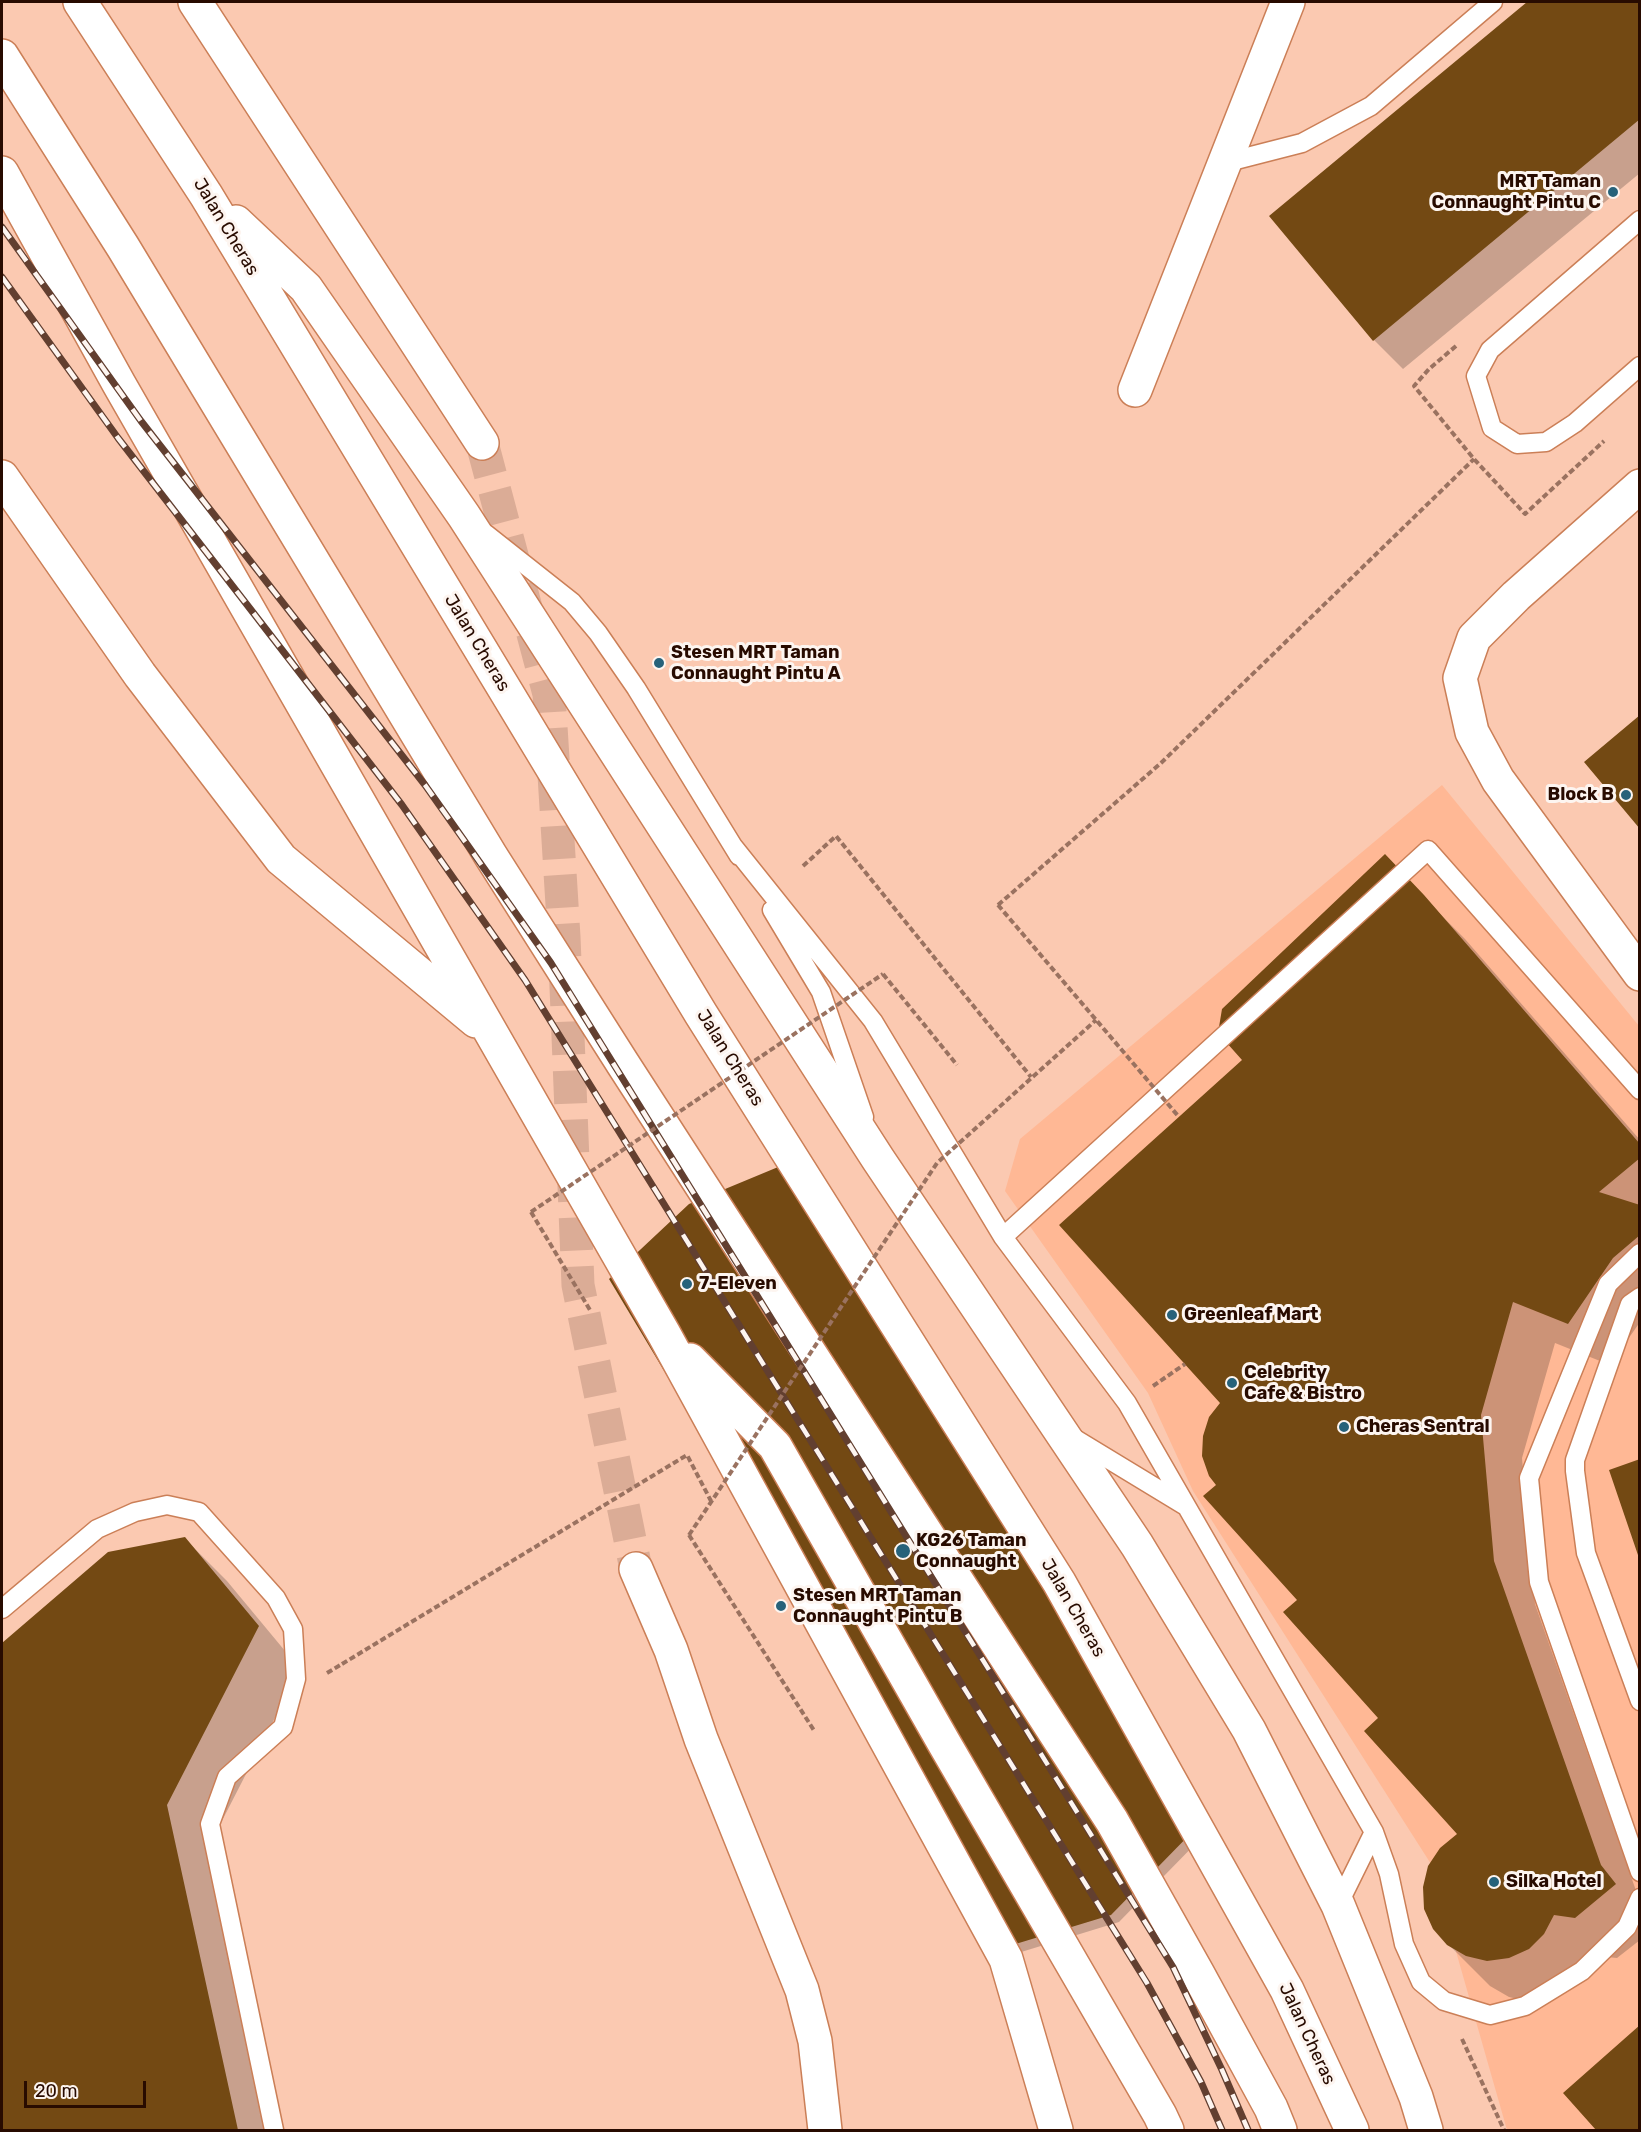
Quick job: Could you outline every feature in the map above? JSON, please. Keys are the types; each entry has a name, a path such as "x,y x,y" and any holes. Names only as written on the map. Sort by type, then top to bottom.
{"main road":[{"name":"Jalan Cheras","path":"80,2 206,195 695,1004 1059,1582 1287,1990 1352,2130"},
{"path":"195,2 482,443"},
{"path":"1135,390 1288,2"},
{"path":"2,56 123,247 491,856 1112,1821 1204,1984 1271,2108 1280,2130"},
{"path":"2,173 119,384 664,1334 1006,1959 1056,2130"},
{"path":"206,195 306,288 464,516 878,1159 1137,1545 1249,1730 1338,1905 1416,2097 1426,2130"},
{"path":"2,477 140,675 281,859 492,1035"},
{"path":"1640,486 1516,596 1474,638 1460,678 1472,732 1498,780 1640,974"},
{"path":"664,1334 775,1446 1167,2130"},
{"path":"636,1569 671,1650 701,1739 802,1990 815,2041 825,2130"},
{"path":"1416,2097 1434,2130"}],"lane":[{"path":"1224,163 1302,143 1371,106 1493,2"},
{"path":"1640,220 1490,350 1476,376 1492,428 1517,444 1546,442 1575,423 1640,366"},
{"path":"464,516 572,602 598,633 636,688 821,992 878,1159"},
{"path":"733,846 873,1021 1002,1237 1127,1403 1374,1832 1389,1874 1404,1944 1421,1982 1444,2001 1490,2015 1525,2006 1582,1971 1627,1927 1640,1898"},
{"path":"1002,1237 1428,850 1640,1090"},
{"path":"1640,1253 1608,1284 1529,1478 1539,1582 1640,1872"},
{"path":"1640,1297 1630,1304 1575,1461 1575,1471 1586,1553 1640,1701"},
{"path":"1060,1429 1187,1507"},
{"path":"2,1610 97,1529 135,1512 167,1505 199,1512 276,1598 293,1629 296,1679 283,1727 227,1777 210,1824 274,2130"},
{"path":"1338,1905 1374,1832"}],"path":[{"path":"1464,339 1429,369 1414,386 1474,459 1525,514 1613,434"},
{"path":"1179,1117 998,905 1161,764 1474,459"},
{"path":"803,866 836,836 1031,1077"},
{"path":"590,1310 531,1212 883,974 957,1065"},
{"path":"815,1732 689,1534 937,1163 1096,1020"},
{"path":"1127,1403 1185,1364"},
{"path":"342,1664 687,1455 711,1501"},
{"path":"1444,2001 1504,2130"}],"shaded area":[{"path":"1442,785 1639,1026 1639,2130 1507,2130 1431,1864 1193,1491 1148,1393 1005,1191 1020,1139"}],"building":[{"path":"1527,2 1640,2 1640,119 1373,341 1269,216"},
{"name":"Block B","path":"1640,715 1640,829 1584,762"},
{"name":"Cheras Sentral","path":"1385,854 1424,895 1640,1144 1640,1158 1599,1192 1640,1205 1640,1235 1613,1258 1568,1324 1513,1302 1481,1415 1494,1561 1601,1865 1616,1884 1575,1918 1554,1915 1544,1934 1529,1949 1509,1958 1487,1961 1466,1956 1447,1945 1433,1929 1424,1909 1423,1887 1428,1866 1440,1848 1457,1834 1364,1731 1378,1718 1283,1612 1297,1600 1203,1496 1216,1485 1209,1476 1202,1456 1203,1436 1209,1417 1220,1403 1059,1225 1242,1060 1218,1033 1222,1009"},
{"name":"KG26 Taman Connaught","path":"795,1160 1200,1824 1111,1915 1009,1946 609,1279 689,1204"},
{"path":"1640,1459 1640,1558 1639,1558 1609,1470"},
{"path":"185,1537 259,1626 167,1805 238,2130 2,2130 2,1643 108,1552"},
{"path":"1640,2025 1640,2130 1596,2130 1563,2093"}],"tunnel":[{"path":"482,443 549,694 564,937 578,1285 636,1569"}],"railway":[{"path":"2,227 141,421 425,785 551,963 1173,1967 1248,2130"},
{"path":"2,277 118,438 402,805 525,980 1147,1983 1201,2082 1222,2130"}],"place":[{"name":"MRT Taman Connaught Pintu C","path":"1613,192"},
{"name":"Stesen MRT Taman Connaught Pintu A","path":"659,663"},
{"name":"Block B","path":"1626,795"},
{"name":"7-Eleven","path":"687,1284"},
{"name":"Greenleaf Mart","path":"1172,1315"},
{"name":"Celebrity Cafe & Bistro","path":"1232,1383"},
{"name":"Cheras Sentral","path":"1344,1427"},
{"name":"KG26 Taman Connaught","path":"903,1551"},
{"name":"Stesen MRT Taman Connaught Pintu B","path":"781,1606"},
{"name":"Silka Hotel","path":"1494,1882"}]}
